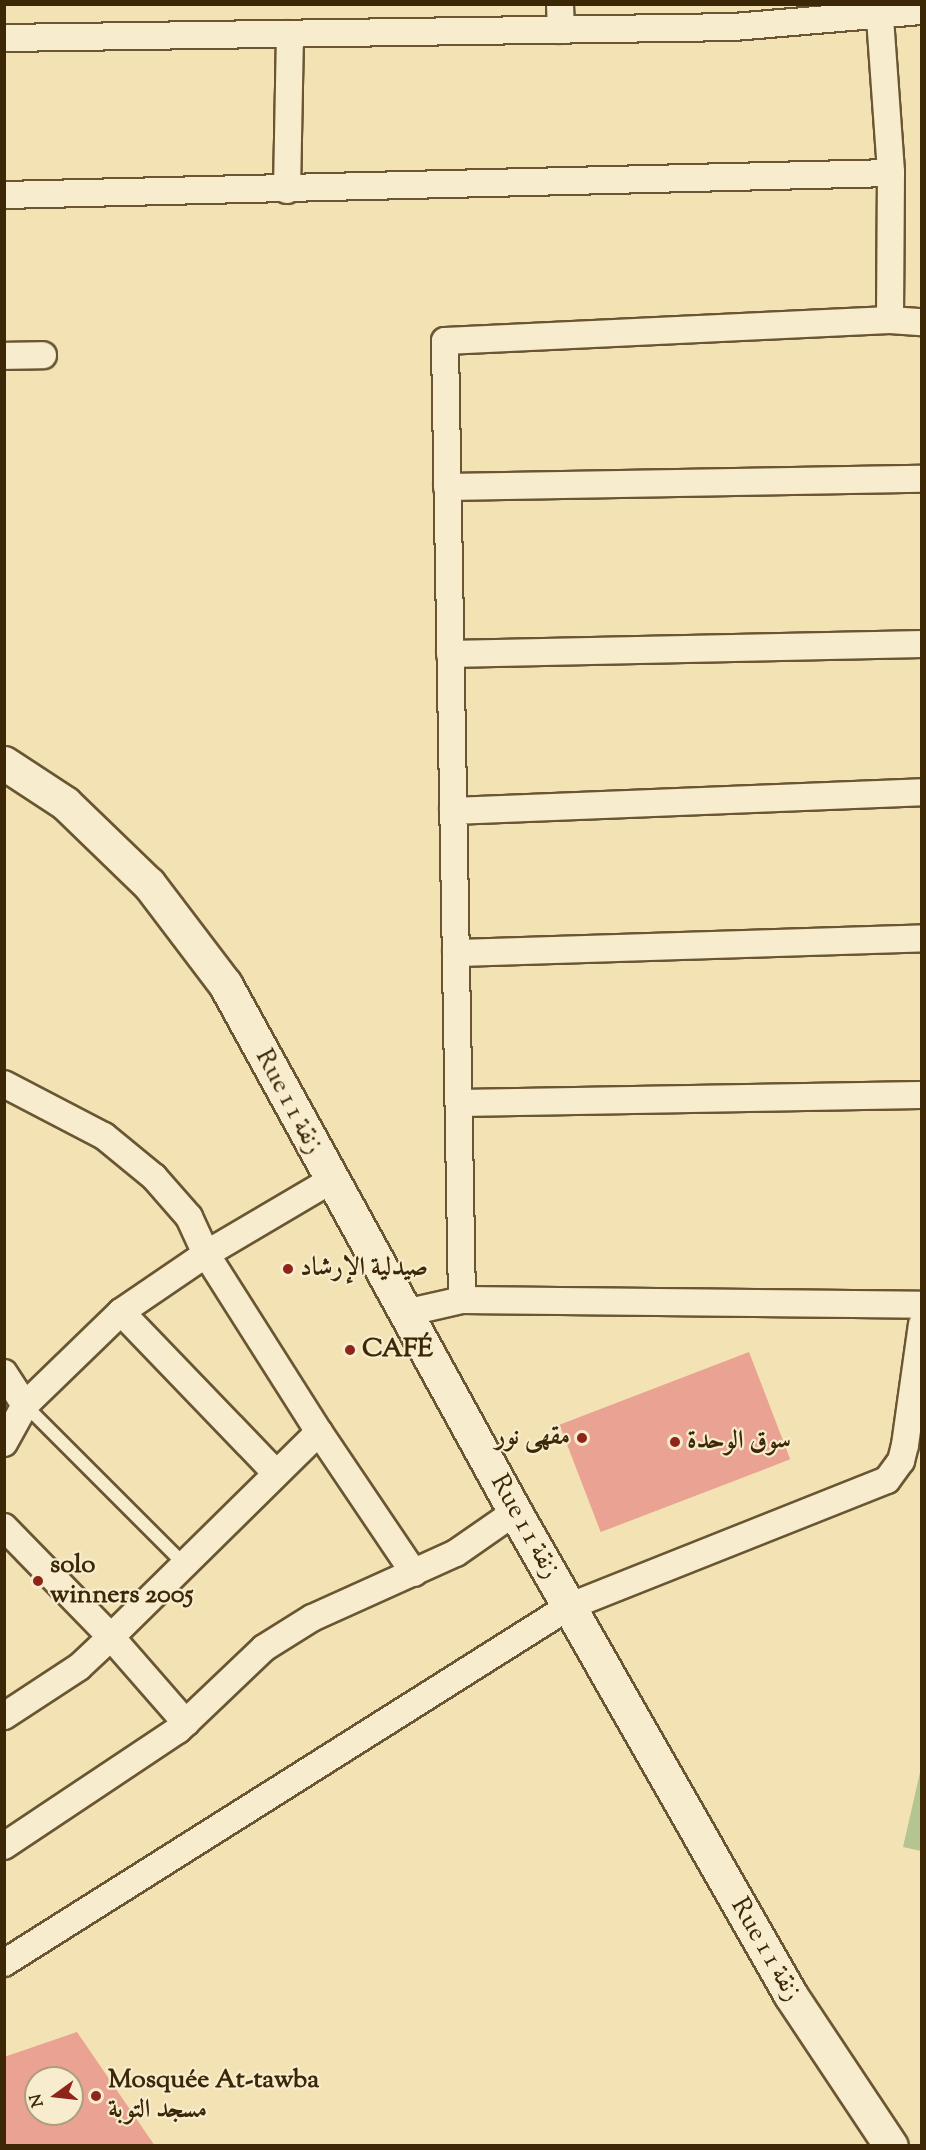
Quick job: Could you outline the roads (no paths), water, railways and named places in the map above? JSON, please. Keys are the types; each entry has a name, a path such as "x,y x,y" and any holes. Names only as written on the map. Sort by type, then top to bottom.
{"street":[{"path":"880,8 891,173 890,320"},
{"path":"4,38 290,34 560,17 733,16 880,8 921,12"},
{"path":"287,190 290,34"},
{"path":"4,195 287,190 891,173"},
{"path":"462,1300 445,341 890,320 921,322"},
{"path":"4,356 43,356"},
{"path":"447,487 921,479"},
{"path":"450,654 921,644"},
{"name":"Rue 1 زنقة 1","path":"4,763 64,803 149,884 225,984 330,1180 515,1512 790,1994 891,2145"},
{"path":"453,811 921,792"},
{"path":"456,953 921,938"},
{"path":"4,1084 104,1136 154,1177 189,1217 206,1254 319,1432 414,1573"},
{"path":"459,1103 921,1095"},
{"path":"4,1443 24,1405 121,1312 206,1254 330,1180"},
{"path":"405,1313 462,1300 921,1305"},
{"path":"121,1312 276,1473"},
{"path":"4,1963 568,1606 887,1480 901,1461 905,1445 921,1324"},
{"path":"4,1373 24,1405"},
{"path":"4,1716 79,1667 319,1432"},
{"path":"4,1846 186,1723 264,1648 312,1618 456,1553 515,1512"},
{"path":"4,1527 111,1637 186,1723"}],"lane":[{"path":"24,1405 183,1563"}],"place":[{"name":"صيدلية الإرشاد","path":"288,1269"},
{"name":"CAFÉ","path":"350,1350"},
{"name":"مقهى نور","path":"582,1438"},
{"name":"سوق الوحدة","path":"675,1442"},
{"name":"solo winners 2005","path":"38,1581"},
{"name":"Mosquée At-tawba مسجد التوبة","path":"96,2096"}]}
